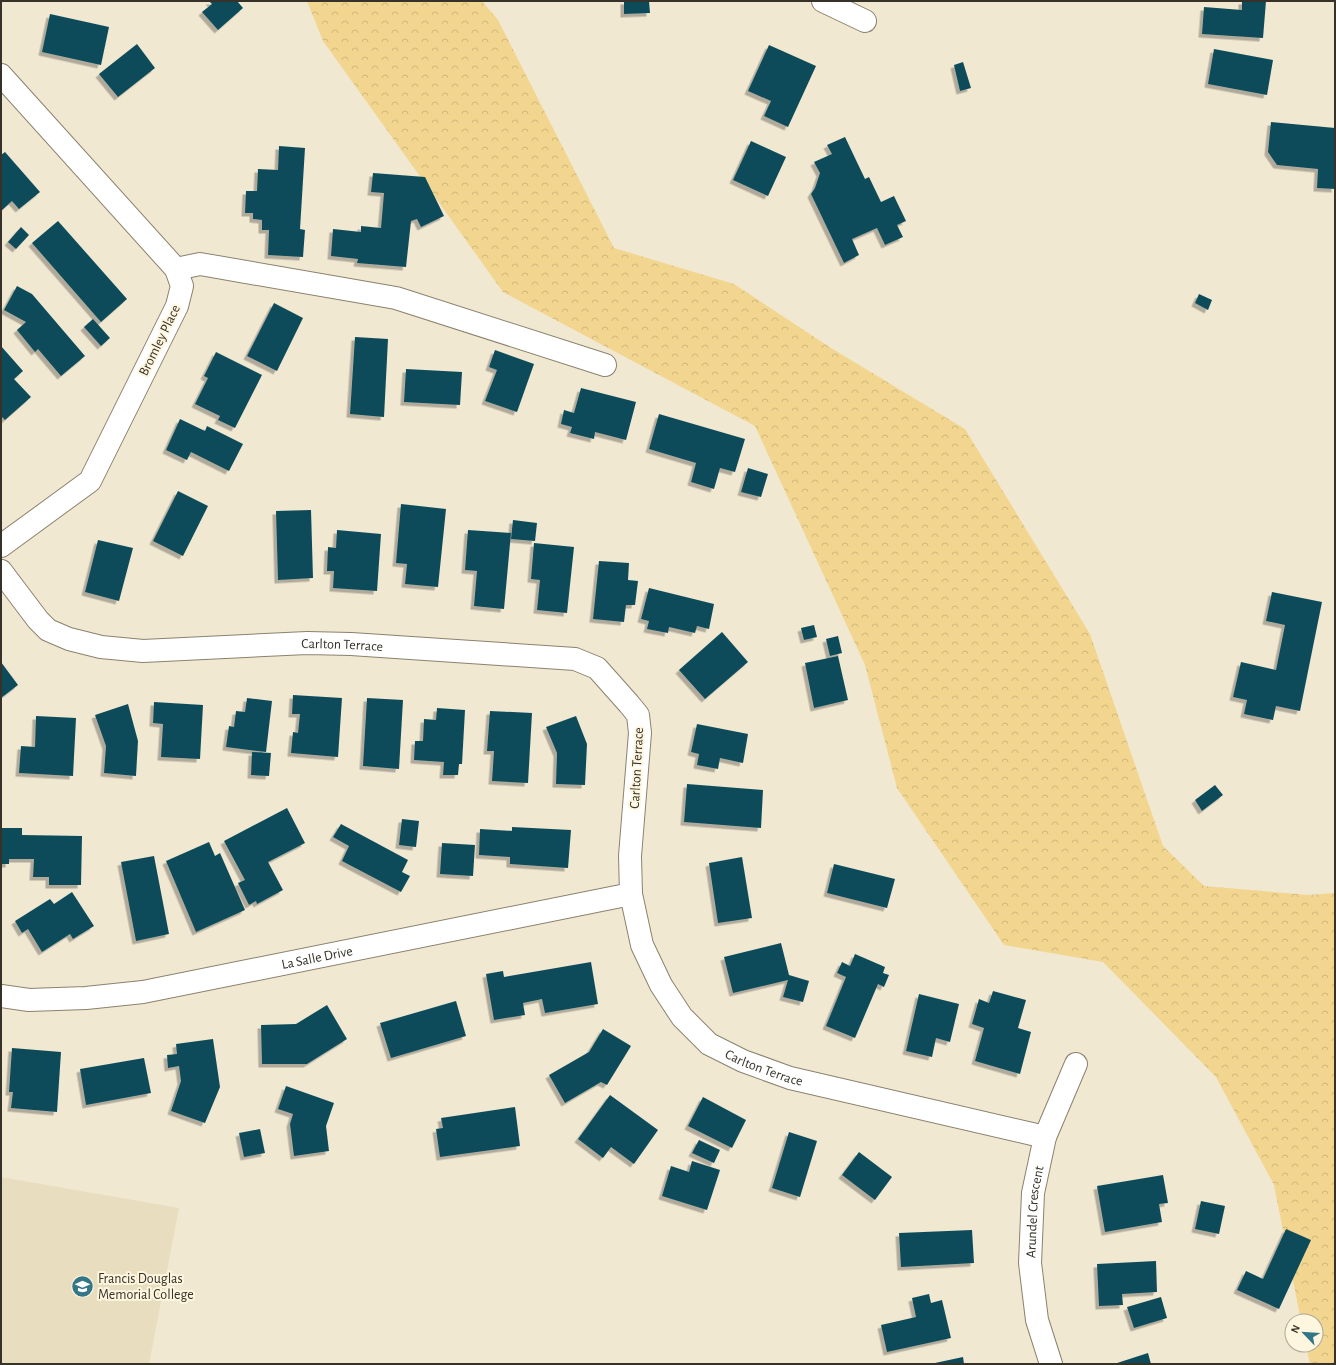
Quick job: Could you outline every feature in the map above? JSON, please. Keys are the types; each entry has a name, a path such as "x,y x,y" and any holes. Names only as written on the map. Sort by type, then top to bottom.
{"street":[{"path":"823,1 865,21"},
{"name":"Bromley Place","path":"1,75 176,269 182,286 177,306 90,481 1,546"},
{"path":"176,269 200,264 396,298 605,365"},
{"name":"Carlton Terrace","path":"1,571 38,620 48,630 69,639 101,647 143,651 307,643 351,644 574,659 597,668 638,716 640,733 630,856 631,894 642,945 661,985 682,1016 710,1044 743,1061 790,1078 1045,1137"},
{"name":"La Salle Drive","path":"1,996 29,1000 86,998 143,992 631,894"},
{"name":"Arundel Crescent","path":"1051,1364 1037,1320 1030,1263 1033,1193 1045,1137 1076,1064"}],"shaded area":[{"name":"Francis Douglas Memorial College","path":"1,1177 179,1208 149,1364 1,1364"}],"green space":[{"path":"307,1 482,1 498,20 614,248 734,284 831,348 965,429 1090,634 1163,846 1204,886 1309,895 1335,893 1335,1364 1310,1364 1308,1353 1324,1353 1324,1313 1299,1313 1274,1185 1216,1077 1103,962 1004,945 897,788 865,665 755,426 503,292 323,41"}],"building":[{"path":"209,1 237,1 243,8 218,30 202,12 212,4"},
{"path":"624,1 649,1 650,13 624,14"},
{"path":"1242,1 1266,1 1263,38 1202,34 1204,7 1242,10"},
{"path":"50,14 109,27 101,65 42,52"},
{"path":"137,44 155,68 118,97 99,74"},
{"path":"769,45 816,66 788,127 764,116 771,101 748,91"},
{"path":"1214,49 1273,60 1267,95 1208,84"},
{"path":"963,62 971,88 960,91 954,65"},
{"path":"1271,122 1335,128 1335,189 1317,188 1318,169 1277,165 1268,152"},
{"path":"845,137 865,179 869,177 881,202 894,196 906,221 897,225 903,237 885,245 877,228 852,239 859,255 844,263 811,194 815,188 820,173 814,162 832,154 827,145"},
{"path":"751,141 786,157 768,196 733,180"},
{"path":"279,146 305,148 300,229 305,230 303,257 268,255 269,230 262,230 262,220 253,219 253,213 245,213 246,191 257,191 258,169 278,170"},
{"path":"5,152 40,192 19,209 12,201 1,211 1,155"},
{"path":"373,173 425,177 444,216 421,227 417,219 411,221 406,267 357,263 358,259 331,256 333,229 361,232 361,226 381,228 384,193 371,192"},
{"path":"58,221 127,299 101,322 32,243"},
{"path":"21,227 29,235 16,249 8,242"},
{"path":"17,286 32,294 85,356 61,376 38,349 35,352 17,330 26,322 4,310"},
{"path":"1199,294 1212,300 1208,310 1195,303"},
{"path":"274,303 303,318 277,371 247,356"},
{"path":"93,319 110,338 101,346 84,327"},
{"path":"355,337 388,339 384,417 350,414"},
{"path":"1,346 23,371 14,379 31,397 5,420 1,416"},
{"path":"495,350 534,364 517,412 485,401 497,370 489,367"},
{"path":"216,352 262,375 235,428 218,420 220,416 195,404 208,378 204,376"},
{"path":"406,369 462,372 460,405 404,402"},
{"path":"581,388 636,402 626,440 595,432 594,439 570,433 572,427 561,424 564,410 574,413"},
{"path":"659,414 745,439 735,472 720,468 714,489 691,482 696,463 649,449"},
{"path":"180,419 205,431 207,426 243,444 229,471 191,452 187,460 166,450"},
{"path":"748,468 768,474 761,497 741,492"},
{"path":"178,491 208,506 183,556 153,541"},
{"path":"401,504 446,509 438,587 405,584 407,564 396,563"},
{"path":"311,510 313,578 278,580 276,511"},
{"path":"513,520 537,523 535,541 511,539"},
{"path":"337,530 381,534 377,591 333,588 334,571 327,571 328,547 336,548"},
{"path":"468,530 511,533 504,609 474,606 477,571 465,570"},
{"path":"98,540 133,548 119,601 85,592"},
{"path":"534,543 574,547 567,613 537,610 540,580 531,579"},
{"path":"599,561 629,563 628,580 638,581 635,605 626,605 624,622 593,619"},
{"path":"649,588 714,604 709,629 697,626 695,633 669,627 668,633 647,629 649,621 641,619"},
{"path":"1272,592 1322,602 1300,711 1276,706 1273,720 1244,714 1247,700 1233,697 1241,662 1276,670 1285,625 1266,621"},
{"path":"814,625 817,637 804,640 801,628"},
{"path":"722,632 748,662 705,699 679,670"},
{"path":"838,636 842,653 830,656 826,639"},
{"path":"838,656 848,700 814,708 805,663"},
{"path":"1,662 18,685 1,698"},
{"path":"293,695 342,698 338,757 291,753 293,732 298,733 300,714 292,714"},
{"path":"247,698 272,701 266,752 226,747 229,726 234,727 236,711 245,712"},
{"path":"367,698 403,700 399,769 363,766"},
{"path":"154,702 203,705 200,759 161,757 163,724 153,723"},
{"path":"128,704 138,741 136,776 104,773 106,746 95,715"},
{"path":"437,708 465,710 462,764 459,764 458,775 443,775 444,762 414,760 415,741 423,741 424,719 436,720"},
{"path":"490,711 532,713 528,783 492,781 494,751 487,751"},
{"path":"36,716 76,718 73,776 19,773 21,746 35,747"},
{"path":"576,716 587,744 585,785 556,784 557,753 546,727"},
{"path":"697,724 748,734 743,763 720,758 718,769 697,765 699,754 691,752"},
{"path":"252,752 271,753 269,776 251,775"},
{"path":"687,784 763,790 761,828 684,822"},
{"path":"1215,785 1223,795 1202,811 1195,800"},
{"path":"287,808 305,843 268,862 283,890 257,904 256,901 249,905 238,883 245,880 224,841"},
{"path":"402,819 419,821 416,847 399,845"},
{"path":"341,824 408,860 402,872 410,876 401,892 342,861 349,846 333,837"},
{"path":"512,827 571,830 568,868 510,864 510,857 479,855 480,829 512,831"},
{"path":"1,828 22,828 22,835 82,836 81,885 49,885 49,877 33,877 34,859 9,859 9,864 1,864"},
{"path":"209,842 215,856 220,853 245,910 196,932 166,861"},
{"path":"442,843 475,845 473,876 440,874"},
{"path":"154,856 169,934 136,941 121,862"},
{"path":"742,857 752,918 718,923 709,863"},
{"path":"834,864 895,879 887,908 827,893"},
{"path":"72,892 94,926 73,939 70,934 42,952 28,929 22,933 15,921 50,899 54,904"},
{"path":"781,943 789,975 809,981 803,1002 783,997 788,980 733,993 724,957"},
{"path":"855,954 885,967 883,973 889,975 884,987 878,984 855,1038 826,1026 846,977 837,973 842,962 850,966"},
{"path":"591,962 598,1004 545,1013 542,999 523,1003 525,1015 494,1020 486,974 503,971 504,977"},
{"path":"993,991 1026,1000 1018,1028 1031,1032 1020,1074 975,1061 984,1028 972,1024 979,999 989,1003"},
{"path":"919,994 959,1004 950,1042 936,1038 932,1057 906,1051"},
{"path":"456,1001 466,1036 391,1058 380,1023"},
{"path":"327,1005 347,1039 307,1064 262,1064 261,1025 296,1024"},
{"path":"603,1029 631,1046 607,1085 601,1082 565,1103 549,1075 589,1052"},
{"path":"213,1039 220,1087 205,1123 171,1111 181,1081 179,1066 168,1068 167,1055 177,1054 176,1044"},
{"path":"12,1048 61,1052 57,1112 11,1108 13,1092 9,1092"},
{"path":"144,1058 151,1093 86,1105 80,1069"},
{"path":"286,1086 334,1103 326,1126 329,1151 294,1156 290,1124 293,1114 278,1109"},
{"path":"610,1095 658,1130 634,1164 611,1147 603,1158 578,1139"},
{"path":"703,1097 746,1120 732,1148 688,1126"},
{"path":"515,1107 520,1146 440,1157 436,1129 443,1128 441,1118"},
{"path":"260,1129 265,1153 244,1157 239,1133"},
{"path":"789,1132 817,1141 800,1197 772,1188"},
{"path":"699,1140 720,1150 714,1163 692,1153"},
{"path":"859,1152 892,1177 875,1200 842,1175"},
{"path":"692,1161 720,1170 707,1210 662,1196 671,1166 689,1172"},
{"path":"1163,1175 1168,1203 1159,1204 1162,1222 1105,1232 1097,1186"},
{"path":"1201,1201 1225,1206 1219,1234 1195,1229"},
{"path":"1286,1229 1311,1240 1279,1309 1237,1290 1246,1271 1263,1279"},
{"path":"972,1230 974,1263 901,1267 899,1233"},
{"path":"1156,1261 1157,1292 1122,1294 1123,1305 1099,1306 1097,1264"},
{"path":"929,1294 931,1303 942,1300 951,1338 887,1352 881,1325 916,1317 912,1298"},
{"path":"1161,1297 1167,1318 1134,1328 1127,1307"},
{"path":"1148,1353 1151,1364 1114,1364"},
{"path":"963,1357 964,1364 935,1364 935,1363"}],"place":[{"name":"Francis Douglas Memorial College","path":"83,1286"}]}
